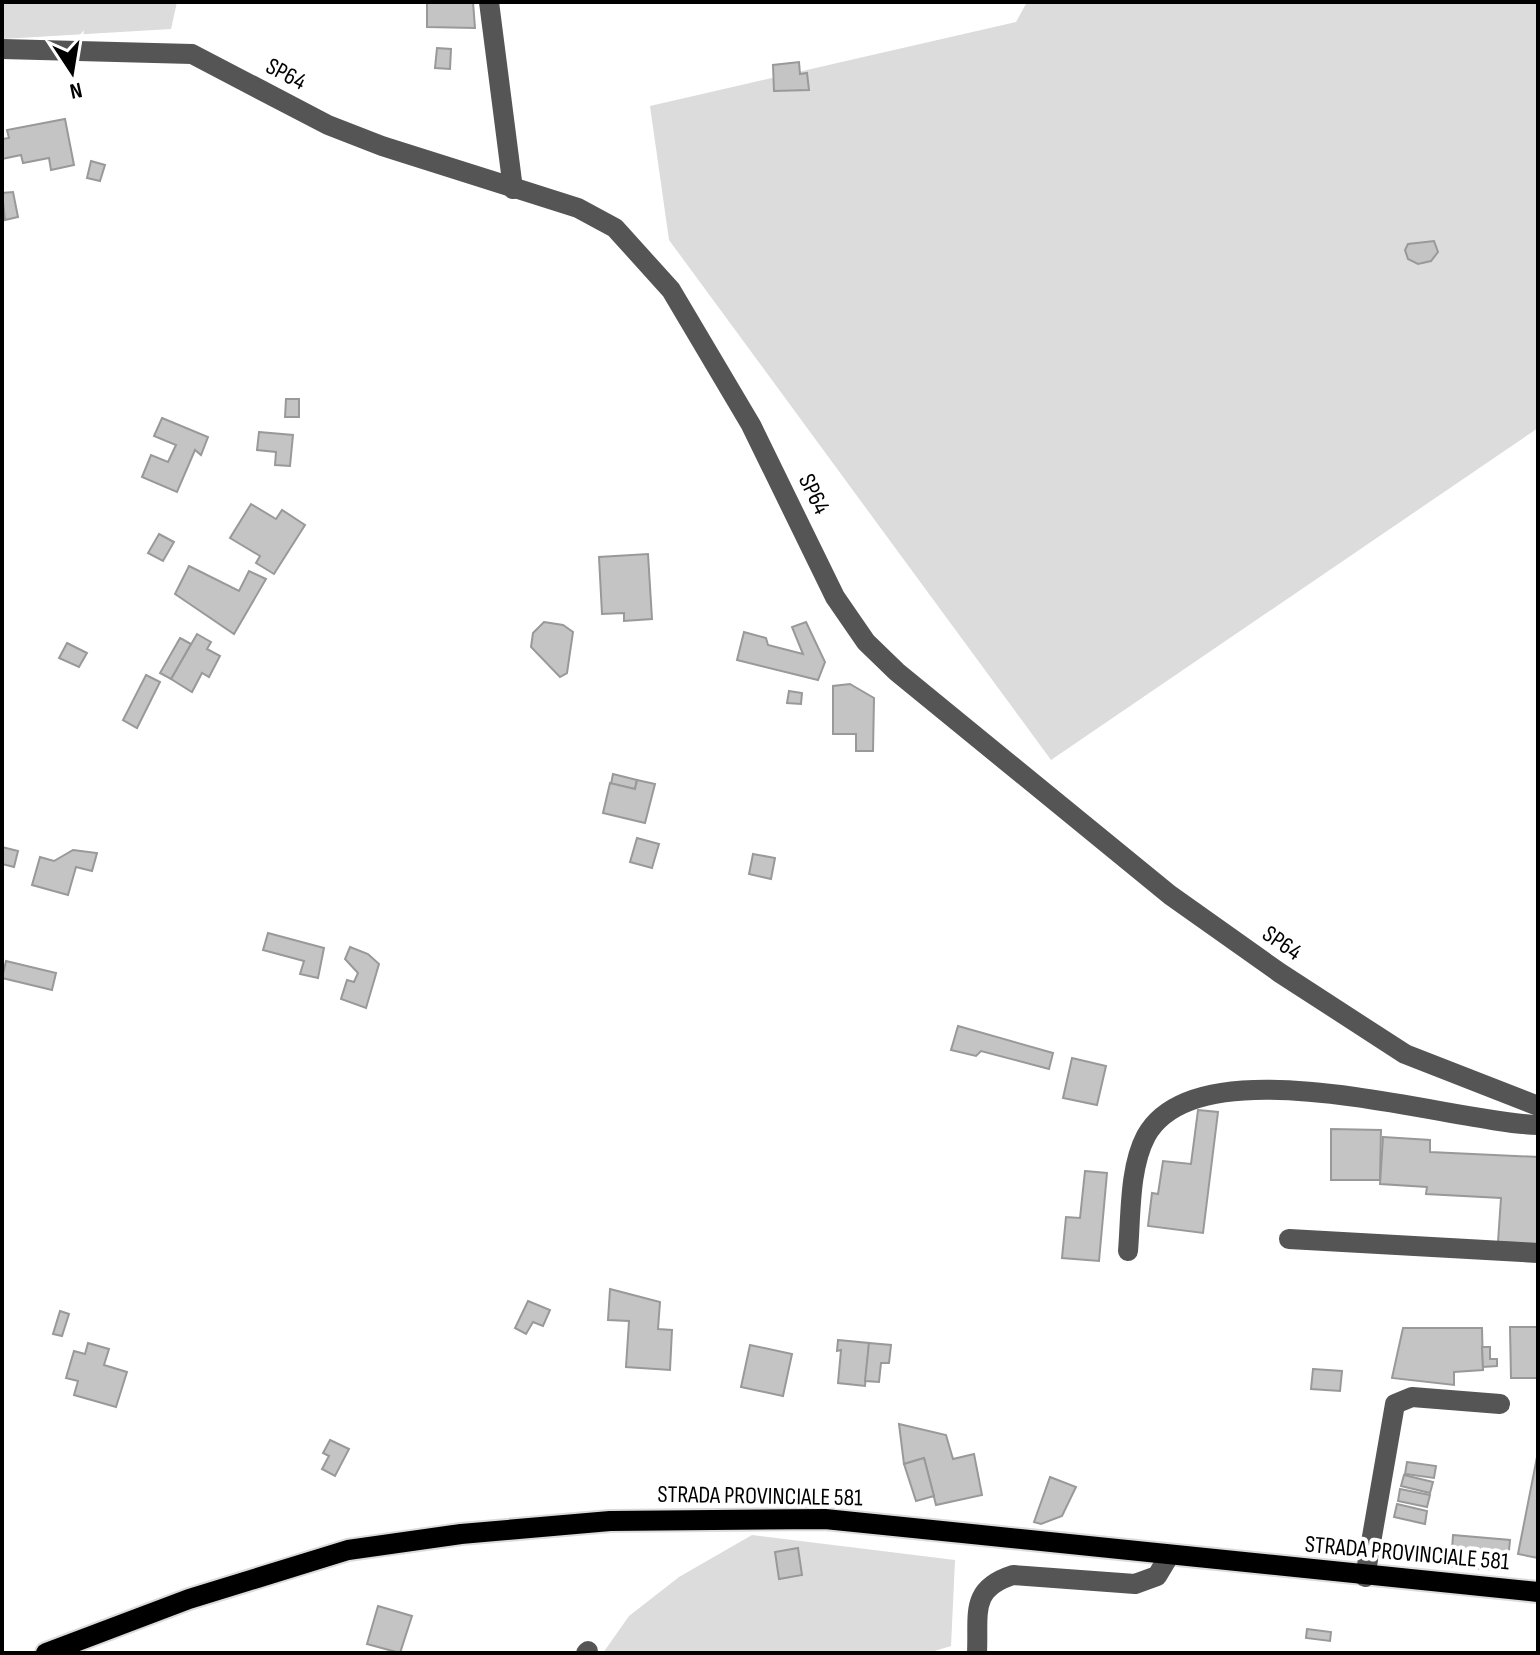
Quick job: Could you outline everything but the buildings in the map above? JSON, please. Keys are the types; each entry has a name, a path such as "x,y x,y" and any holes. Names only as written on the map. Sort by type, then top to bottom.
{"main road":[{"name":"STRADA PROVINCIALE 581","path":"46,1653 189,1599 348,1550 610,1521 825,1519 1365,1577 1538,1592"}],"street":[{"path":"489,2 513,189"},
{"name":"SP64","path":"2,49 192,54 328,125 513,189 578,208 615,228 671,290 751,425 835,597 866,642 897,672 1158,885 1280,973 1405,1054 1538,1106"},
{"path":"1128,1251 1138,1167 1146,1137 1161,1117 1200,1096 1245,1091 1327,1093 1401,1102 1509,1125 1538,1125"},
{"path":"1289,1239 1538,1253"},
{"path":"1365,1577 1395,1404 1412,1397 1500,1404"},
{"path":"977,1653 979,1604 984,1589 994,1581 1013,1575 1135,1584 1157,1576 1169,1556"}],"shaded area":[{"path":"2,2 177,2 171,29 2,39"},
{"path":"1027,2 1538,2 1538,428 1051,760 669,240 650,106 1016,22"},
{"path":"752,1535 955,1560 951,1646 928,1653 603,1653 629,1616 679,1577"}]}
